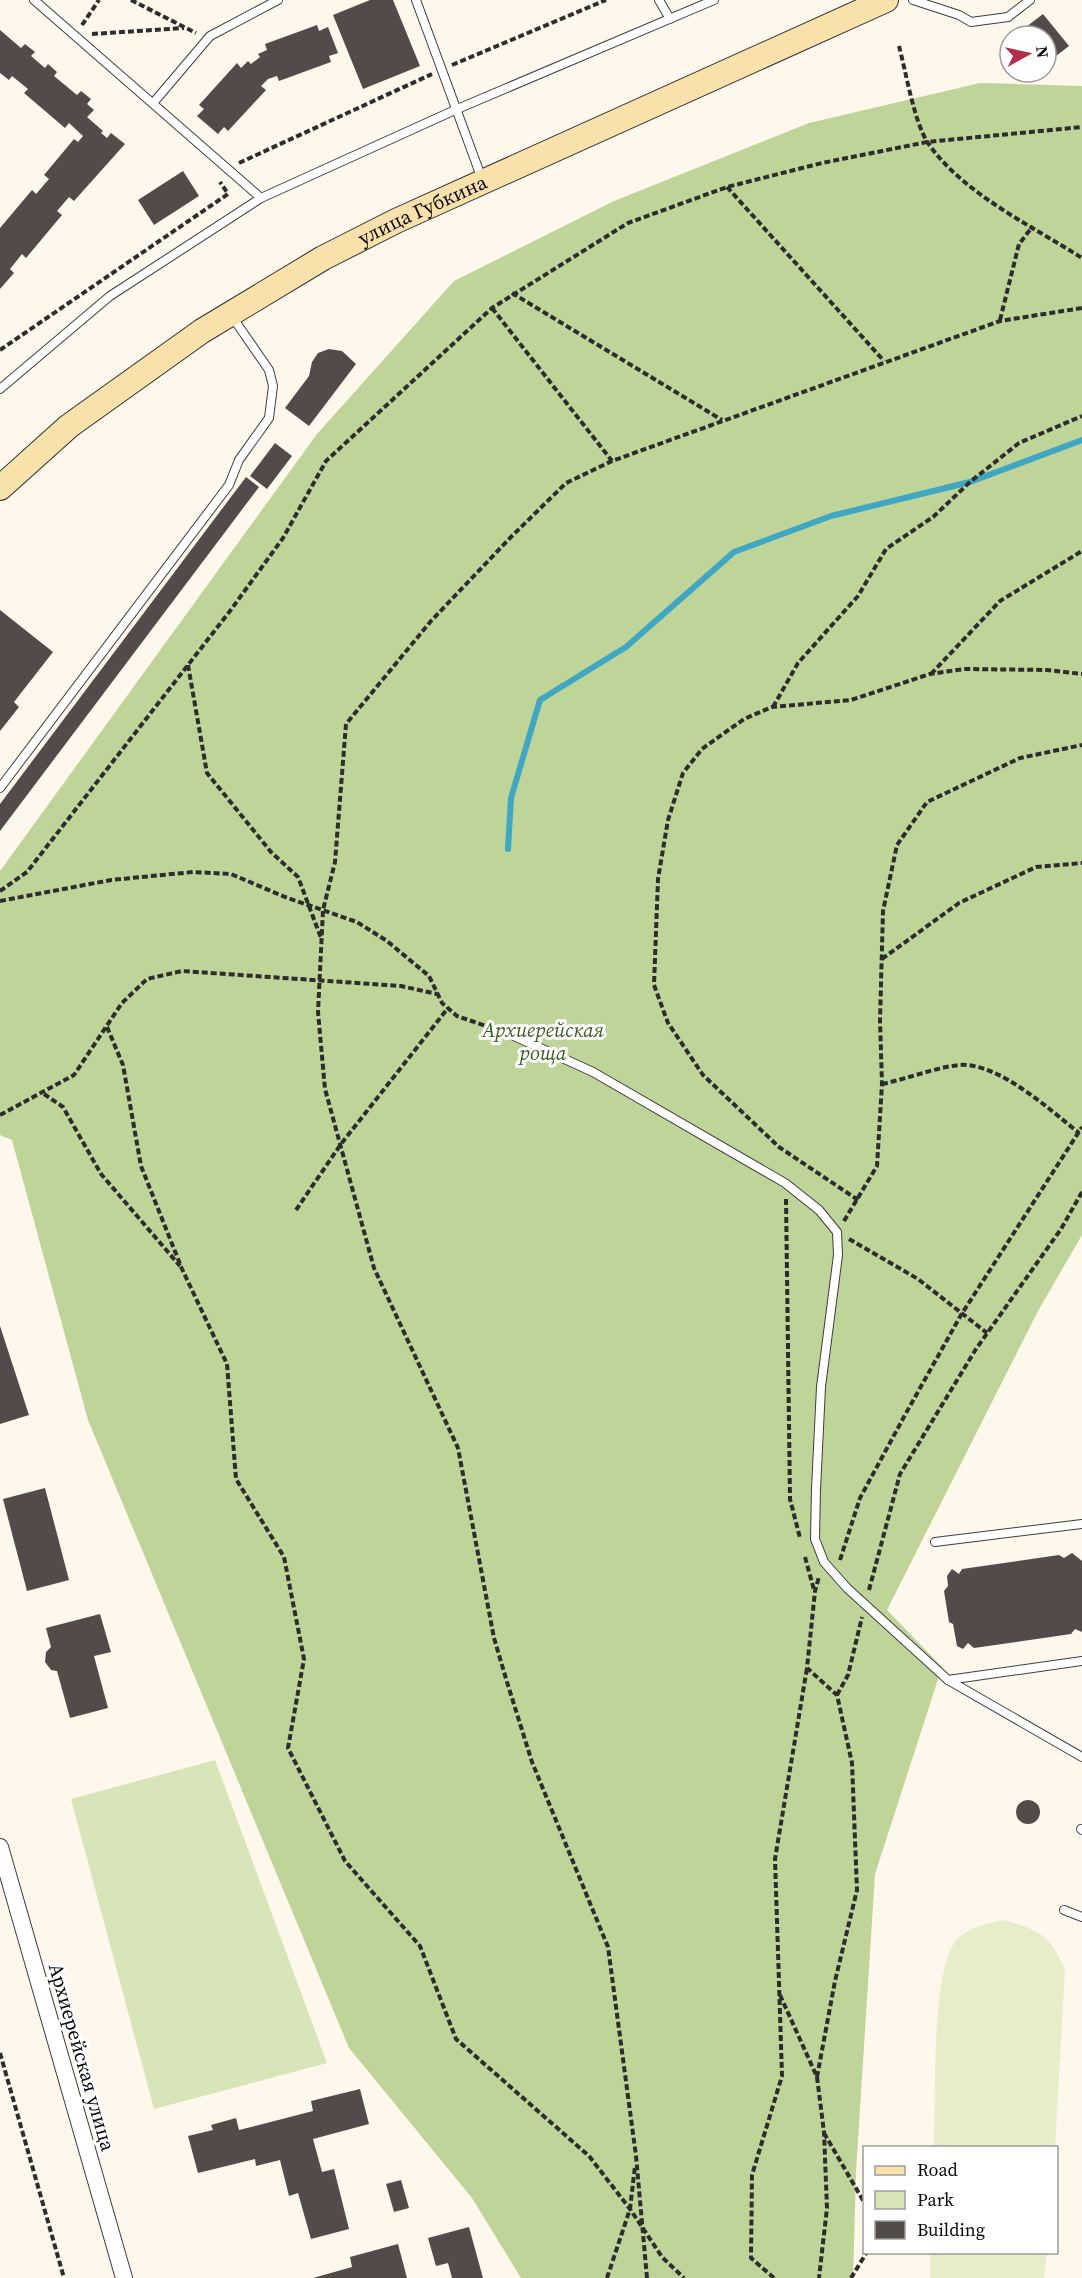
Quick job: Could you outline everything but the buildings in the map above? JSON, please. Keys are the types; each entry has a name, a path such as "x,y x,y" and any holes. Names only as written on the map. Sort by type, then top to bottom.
{"main road":[{"name":"улица Губкина","path":"0,488 69,426 229,312 323,258 483,182 886,0"}],"street":[{"name":"Архиерейская улица","path":"0,1847 124,2278"}],"lane":[{"path":"34,0 154,102 261,198"},
{"path":"154,102 207,39 258,8 278,0"},
{"path":"416,0 483,182"},
{"path":"658,0 670,19"},
{"path":"0,389 110,297 261,198 455,110 714,0"},
{"path":"912,0 959,15 971,22 1008,17 1030,0"},
{"path":"0,788 229,485 239,459 269,418 273,386 269,370 229,312"},
{"path":"514,1036 593,1072 785,1183 819,1210 837,1232 838,1255 820,1387 815,1539 824,1562 865,1605 948,1680 1082,1757"},
{"path":"935,1542 1082,1524"},
{"path":"948,1680 1082,1661"},
{"path":"1064,1910 1082,1917"}],"path":[{"path":"75,35 99,0"},
{"path":"131,0 207,39"},
{"path":"0,350 228,194 220,182 228,168 442,69 606,0"},
{"path":"75,35 184,28"},
{"path":"899,46 913,101 927,142 964,183 1082,258"},
{"path":"0,891 27,872 188,665 283,538 326,461 492,308 512,293 628,223 728,187 822,163 927,142 1082,127"},
{"path":"728,187 884,361"},
{"path":"1000,321 1019,244 1033,226"},
{"path":"512,293 722,420"},
{"path":"492,308 612,461"},
{"path":"647,2278 636,2156 608,1947 532,1762 494,1638 458,1448 374,1269 325,1089 318,1012 321,940 323,910 335,862 346,724 431,621 566,483 612,461 1000,321 1082,308"},
{"path":"772,707 798,663 858,596 886,549 933,517 970,482 1019,443 1082,416"},
{"path":"930,674 1000,601 1082,551"},
{"path":"188,665 207,774 271,852 298,877 321,940"},
{"path":"858,1200 779,1147 703,1075 668,1023 654,985 658,879 668,820 683,773 711,743 744,719 772,707 851,700 930,674 964,669 1082,674"},
{"path":"987,1333 918,1280 837,1232 877,1166 882,1084 883,911 897,844 927,802 1020,758 1082,745"},
{"path":"882,959 959,903 1036,867 1082,863"},
{"path":"0,900 111,880 193,872 231,874 308,906 357,922 387,941 429,976 437,994 457,1016 514,1036"},
{"path":"0,1115 44,1094 75,1075 122,1003 147,980 182,971 401,986 437,994"},
{"path":"296,1210 341,1144 448,1008"},
{"path":"107,1028 123,1065 141,1166 182,1269 227,1364 236,1479 284,1557 304,1659 288,1748 345,1862 420,1946 456,2039 589,2156 630,2209 643,2232 662,2257 684,2278"},
{"path":"882,1084 958,1065 980,1066 1031,1094 1078,1133"},
{"path":"44,1094 63,1107 101,1174 182,1269"},
{"path":"835,1575 860,1498 961,1315 1082,1127"},
{"path":"785,1183 790,1499 815,1592"},
{"path":"837,1695 848,1674 900,1474 987,1333 1061,1229 1082,1192"},
{"path":"774,2278 751,2258 752,2175 782,2076 775,1858 807,1668 815,1592 824,1562"},
{"path":"807,1668 837,1695 852,1762 857,1890 835,1981 817,2077"},
{"path":"779,1992 817,2077 824,2132 827,2208 819,2278"},
{"path":"0,2053 64,2278"},
{"path":"824,2132 863,2200"},
{"path":"607,2278 630,2209 636,2156"},
{"path":"851,2278 866,2254"}],"green space":[{"name":"Архиерейская роща","path":"980,83 1082,86 1082,1235 1038,1311 887,1610 942,1667 875,1874 856,2172 853,2278 521,2278 472,2198 349,2048 88,1420 12,1140 0,1135 0,871 317,434 454,281 614,201 809,123"},
{"path":"215,1760 327,2063 154,2109 71,1799"},
{"path":"1005,1920 1036,1932 1049,1942 1065,1970 1055,2146 934,2146 936,2043 941,1986 946,1963 957,1939 969,1930"},
{"path":"930,2254 1047,2254 1044,2278 930,2278"}],"waterway":[{"path":"508,849 511,798 540,700 626,647 734,552 831,516 970,482 1082,440"}]}
